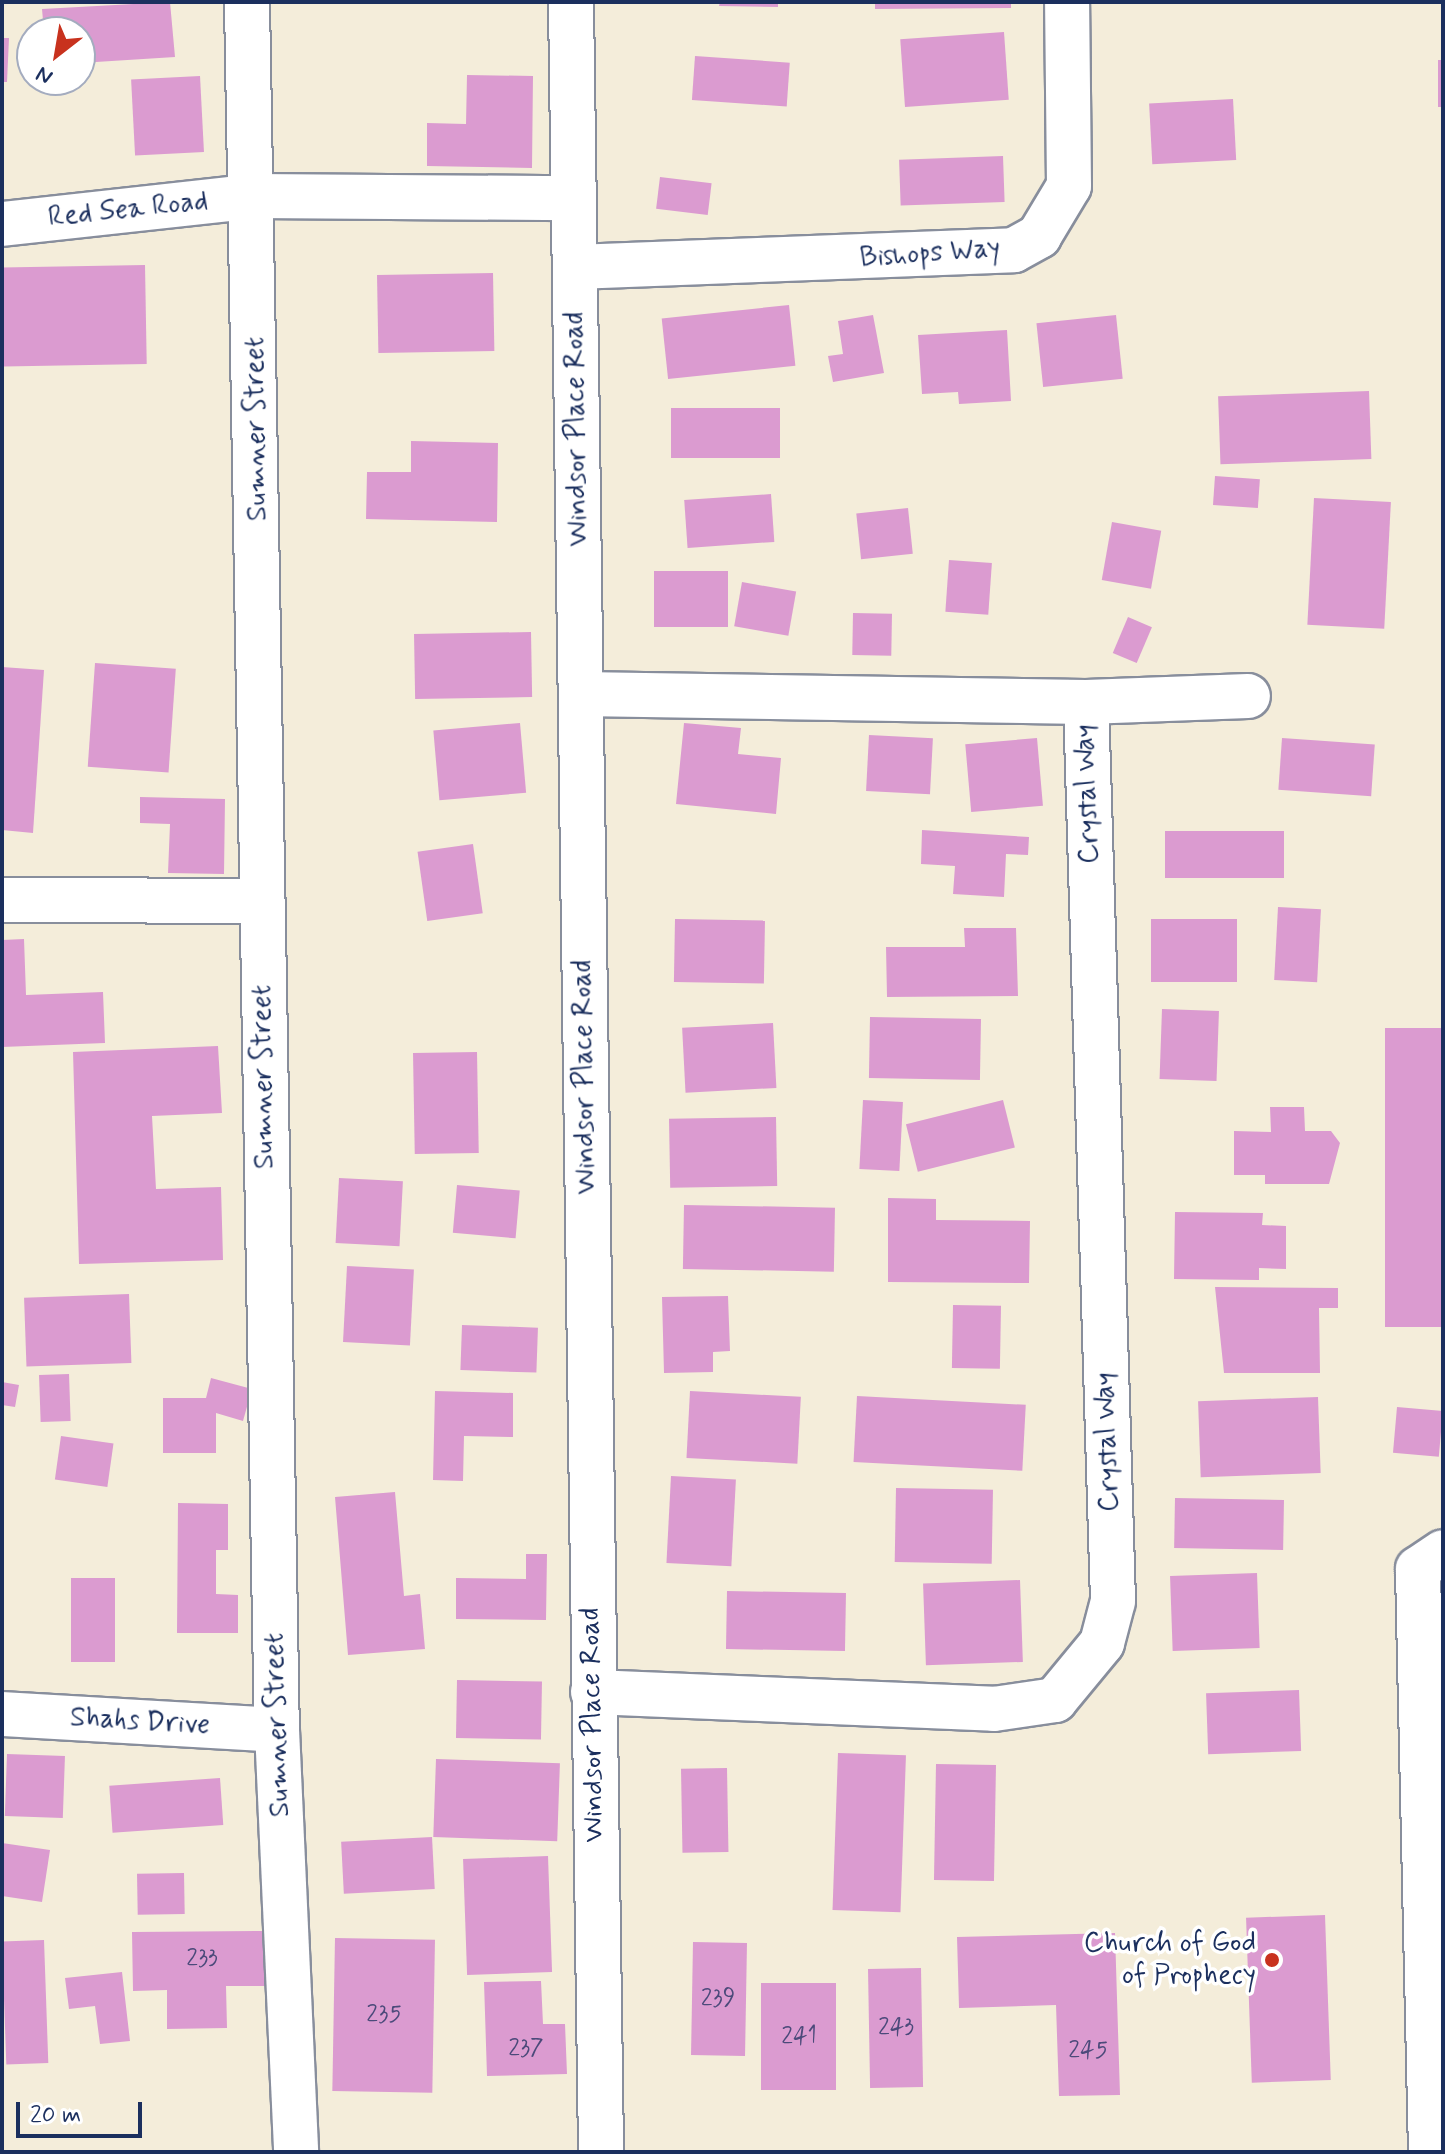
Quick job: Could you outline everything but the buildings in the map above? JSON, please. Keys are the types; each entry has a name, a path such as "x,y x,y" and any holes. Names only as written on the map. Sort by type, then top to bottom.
{"street":[{"name":"Sumner Street","path":"247,2 255,196 261,901 277,1730 296,2152"},
{"name":"Windsor Place Road","path":"571,2 601,2152"},
{"name":"Bishops Way","path":"575,267 1014,250 1039,236 1069,186 1067,2"},
{"name":"Red Sea Road","path":"2,224 255,196 574,198"},
{"path":"581,694 1086,702 1248,696"},
{"name":"Crystal Way","path":"593,1692 994,1709 1055,1700 1102,1643 1113,1601 1086,702"},
{"path":"2,900 261,901"},
{"path":"1431,2152 1436,2081 1430,1680 1418,1569 1443,1552"},
{"name":"Shahs Drive","path":"2,1714 277,1730"}],"place":[{"name":"Church of God of Prophecy","path":"1272,1960"}]}
